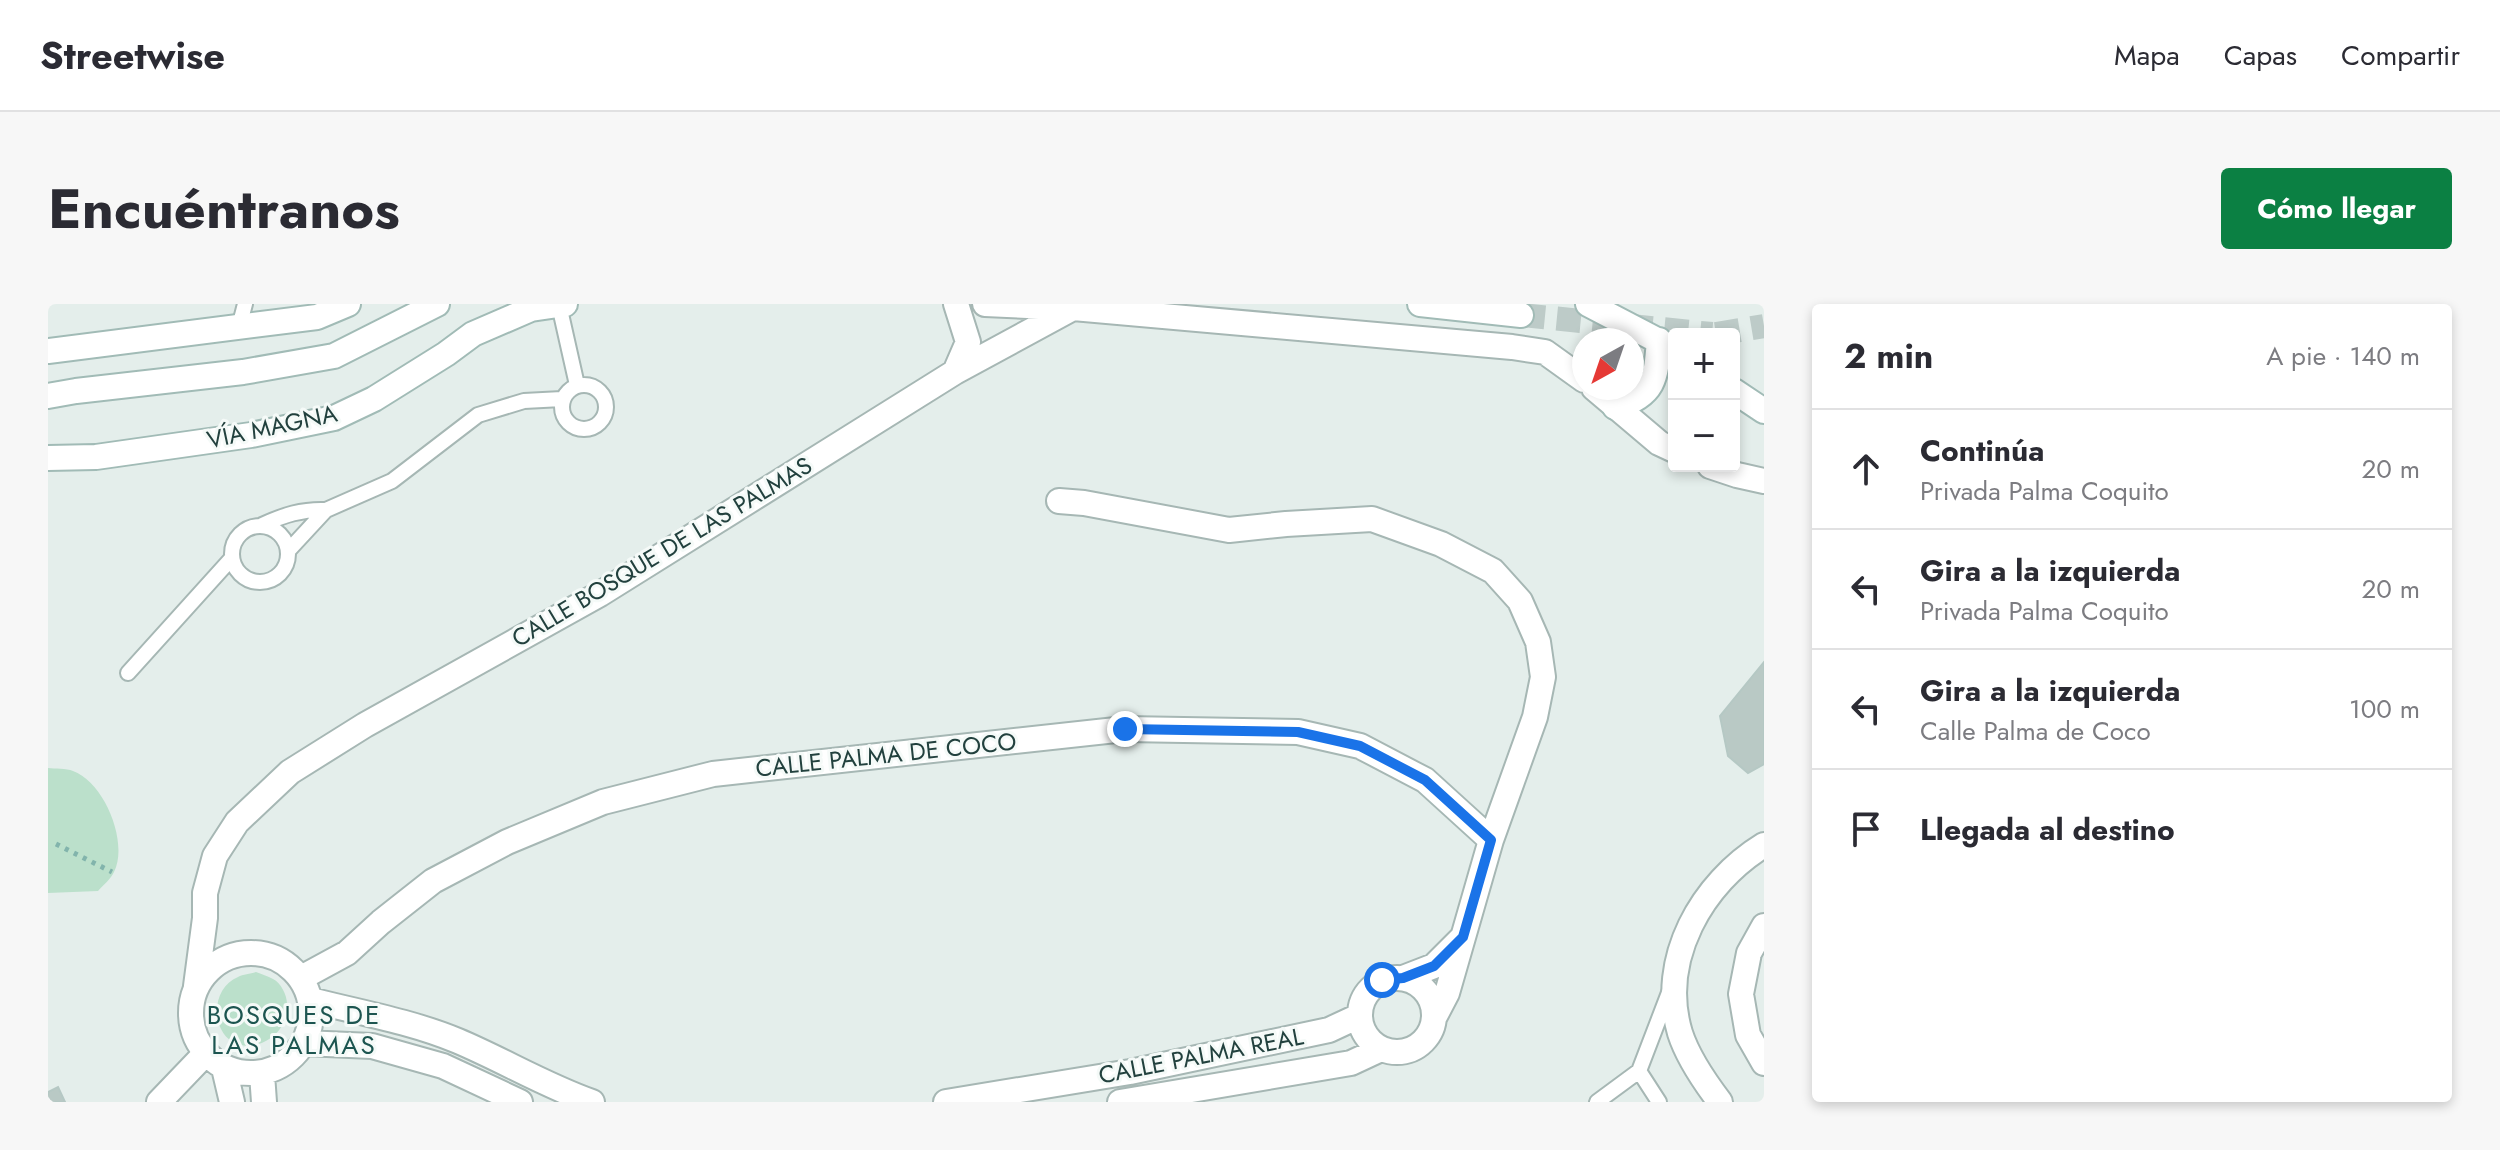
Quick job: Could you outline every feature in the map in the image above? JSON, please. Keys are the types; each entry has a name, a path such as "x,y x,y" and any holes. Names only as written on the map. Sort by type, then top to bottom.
{"street":[{"path":"48,351 242,316 317,317 348,304"},
{"path":"48,396 243,372 334,356 437,304"},
{"path":"473,334 497,304"},
{"name":"VÍA MAGNA","path":"48,458 96,457 251,435 334,418 374,399 473,334 531,309 561,304"},
{"path":"955,372 968,342 956,304"},
{"path":"985,304 1073,308 1512,347 1545,352 1572,371"},
{"path":"1420,304 1521,315"},
{"path":"1588,304 1666,345 1651,386 1642,397 1615,407"},
{"name":"CALLE BOSQUE DE LAS PALMAS","path":"196,986 205,918 205,893 215,856 237,822 290,772 365,725 600,594 955,372 1073,308"},
{"path":"1740,395 1764,411"},
{"path":"1607,400 1668,447"},
{"path":"48,476 96,457"},
{"path":"1728,472 1764,481"},
{"path":"1059,501 1229,530 1372,519 1441,544 1493,571 1520,601 1538,642 1543,677 1535,717 1491,840 1447,993 1435,1016 1431,1034 1417,1048 1400,1053 1381,1049 1365,1036 1359,1016 1365,995 1382,980 1403,978 1434,966 1463,937"},
{"name":"CALLE PALMA DE COCO","path":"306,989 381,922 433,881 507,842 603,802 713,774 1125,729 1298,732 1360,746 1425,780 1491,840"},
{"path":"1720,1102 1700,1076 1680,1032 1673,981 1683,940 1705,897 1747,856 1764,845"},
{"path":"205,918 238,953"},
{"path":"1764,926 1749,953 1741,994 1748,1035 1764,1063"},
{"path":"232,1102 215,1061 192,1033 189,1009 196,986 210,968 238,953 256,953 281,961 306,989 379,1017 456,1040 592,1102"},
{"path":"1403,978 1419,984 1431,998 1435,1016"},
{"path":"215,1061 262,1074 287,1063 304,1043 311,1022 306,989"},
{"name":"CALLE PALMA REAL","path":"946,1102 1130,1072 1329,1030 1359,1016"},
{"path":"304,1043 372,1046 443,1066 520,1102"},
{"name":"CALLE PALMA REAL","path":"1120,1102 1351,1063 1381,1049"},
{"path":"159,1102 215,1061"},
{"path":"262,1074 264,1102"}],"lane":[{"path":"561,304 577,385"},
{"path":"577,385 588,385 598,390 604,398 606,409 595,426 584,429 574,427 565,420 561,410 562,399 568,390 577,385"},
{"path":"288,551 326,510 392,481 478,415 524,401 562,399"},
{"path":"262,525 283,537 288,560 282,572 272,580 259,583 246,580 236,571 231,559 232,546 239,534 249,527 282,516 305,510 326,510"},
{"path":"128,673 231,559"},
{"path":"1597,1102 1639,1071 1673,981"},
{"path":"1639,1071 1659,1102"}],"path":[{"path":"56,844 112,872"}],"green space":[{"path":"48,768 70,770 84,777 95,787 111,814 116,830 118,859 113,875 98,891 48,893"},
{"path":"256,972 281,986 287,1001 280,1029 271,1038 249,1046 228,1039 218,1022 217,1007 221,992 231,981"}],"building":[{"path":"1764,662 1764,764 1748,773 1728,756 1720,716"},
{"path":"58,1087 65,1102 48,1102 48,1092"}],"tunnel":[{"path":"1521,315 1668,330"},
{"path":"1740,330 1764,326"}],"district":[{"name":"BOSQUES DE LAS PALMAS","path":"294,1030"}],"route":[{"path":"1125,729 1298,732 1360,746 1425,780 1491,840 1463,937 1434,966 1403,978 1382,980"}]}
